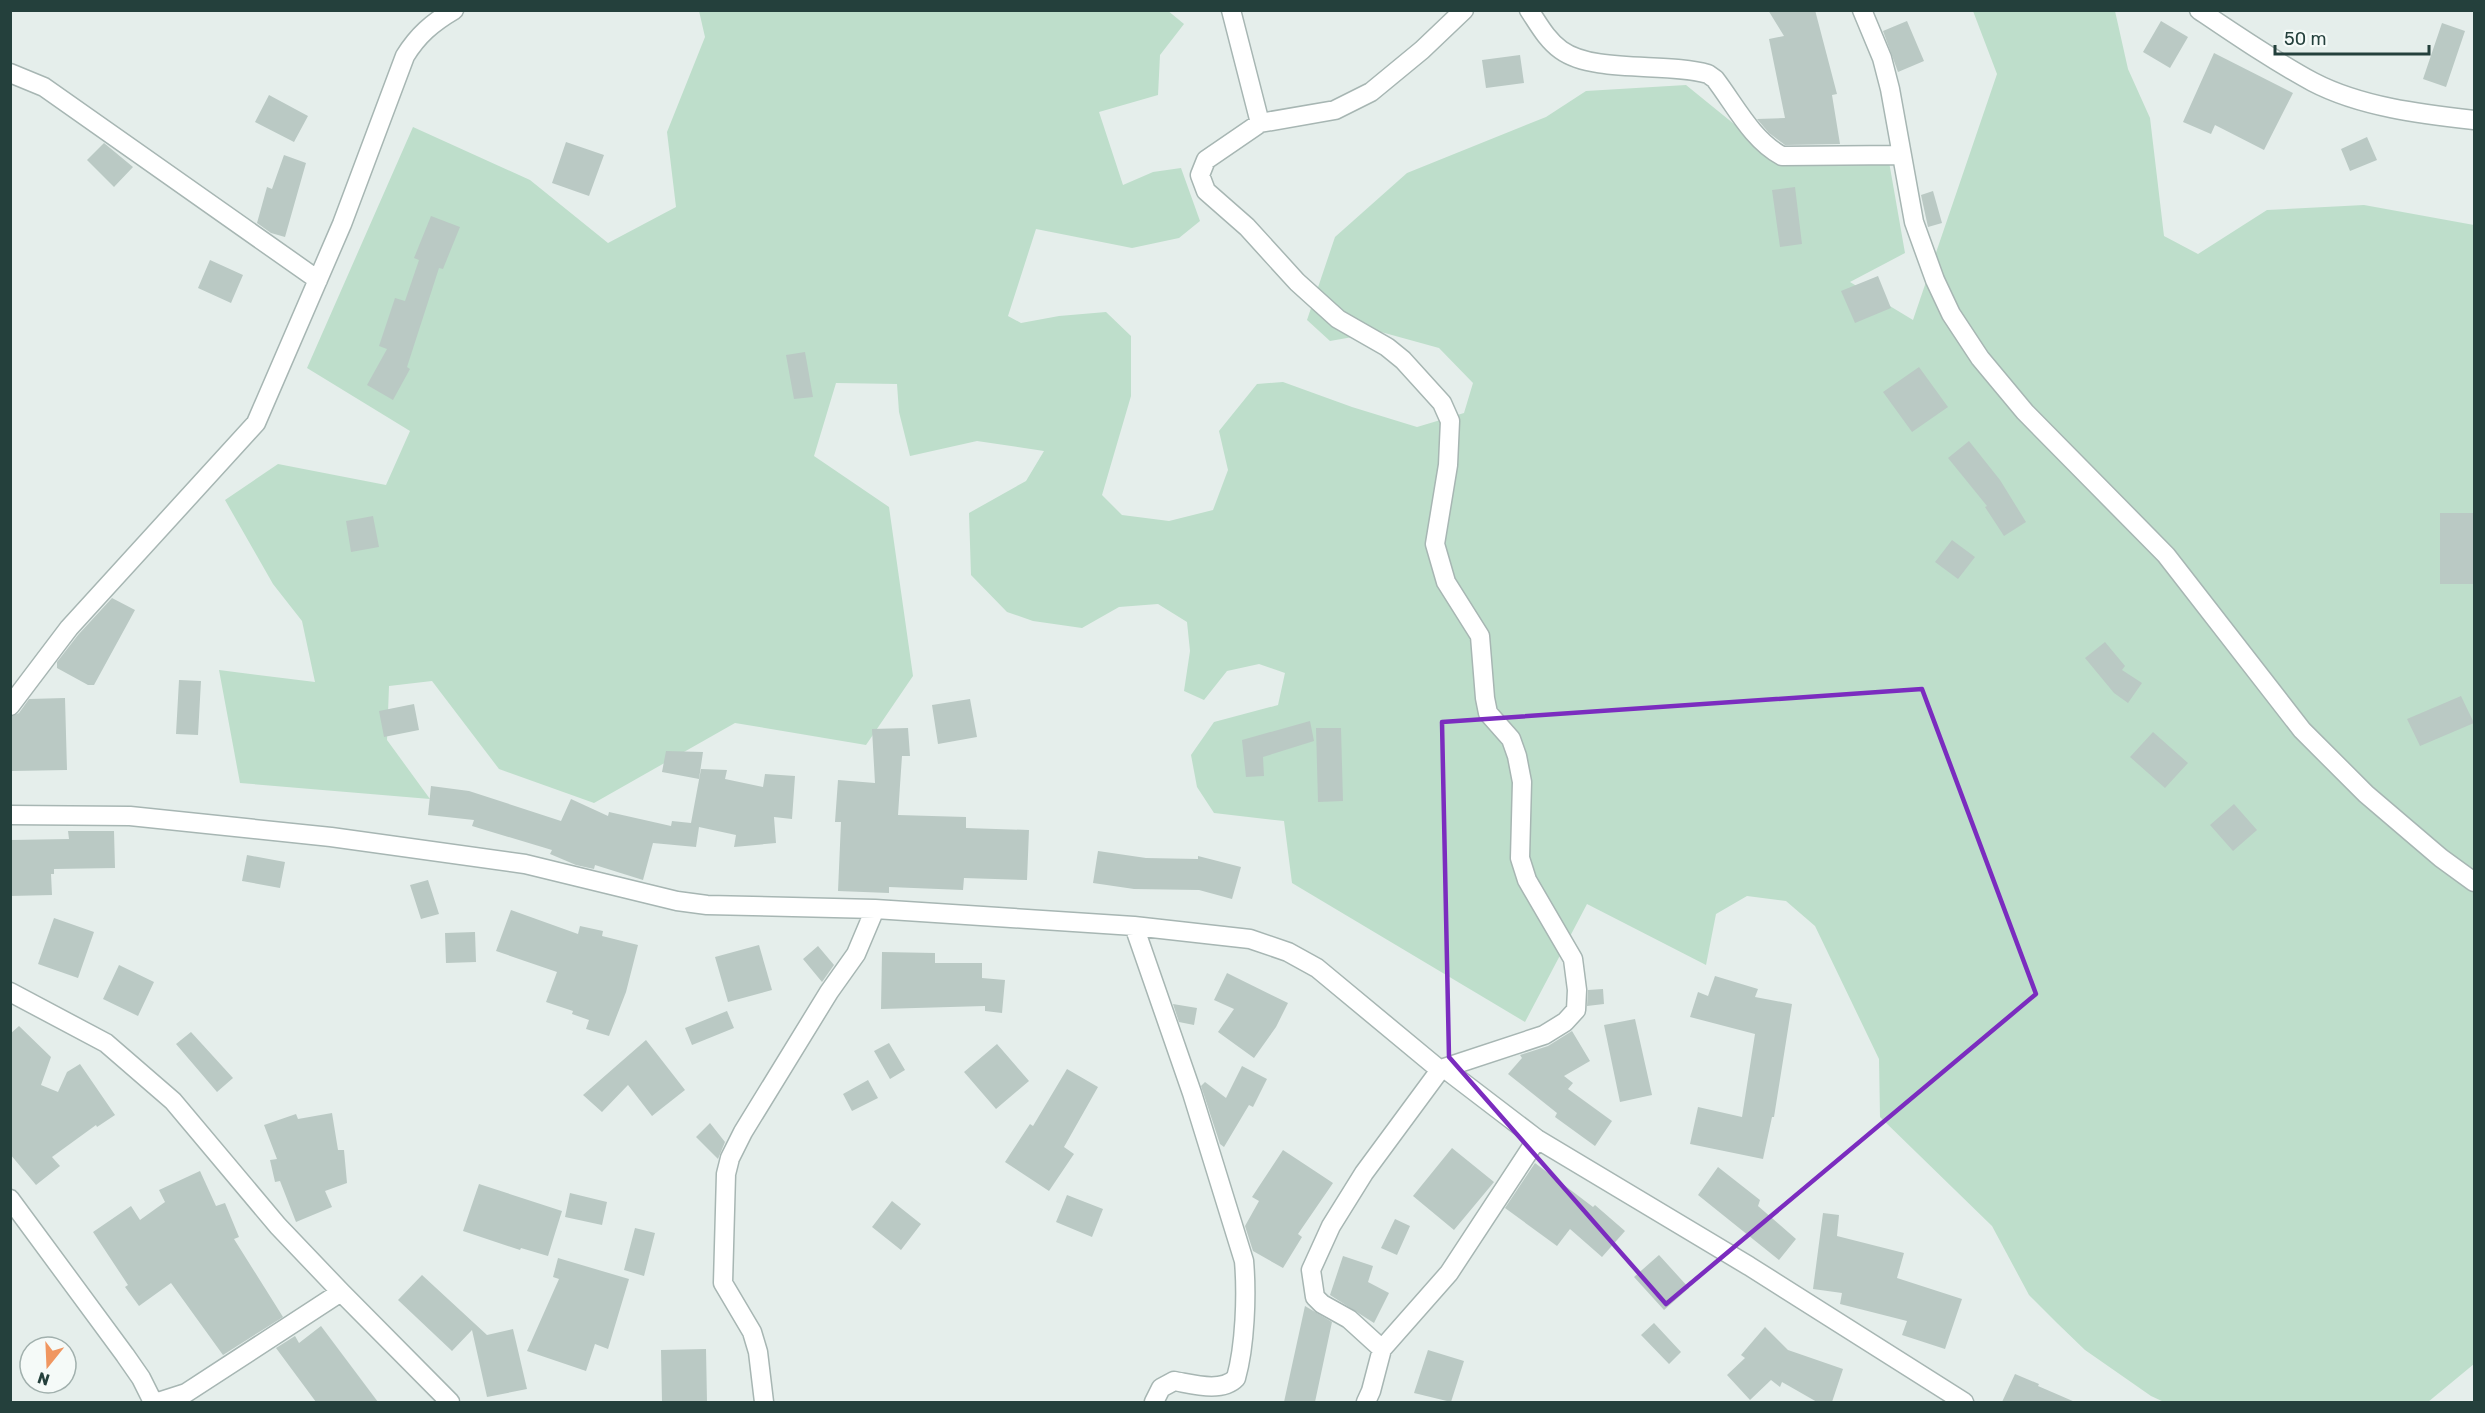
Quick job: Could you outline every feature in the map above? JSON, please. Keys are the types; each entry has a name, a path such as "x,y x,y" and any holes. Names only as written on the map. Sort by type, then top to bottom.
{"street":[{"path":"10,706 69,628 256,423 342,224 405,56 417,36 435,21 454,10"},
{"path":"1231,10 1260,123"},
{"path":"1382,1348 1349,1319 1322,1304 1315,1297 1311,1270 1330,1226 1359,1182 1442,1069 1544,1035 1565,1022 1576,1010 1577,990 1573,959 1527,880 1520,858 1522,782 1517,756 1512,739 1488,712 1480,636 1446,582 1435,544 1448,465 1450,421 1442,404 1403,360 1387,347 1338,319 1313,297 1247,227 1206,191 1200,175 1206,160 1260,123 1335,110 1371,92 1422,50 1464,10"},
{"path":"1529,10 1545,34 1563,51 1571,54 1606,64 1708,74 1715,79 1750,129 1772,151 1782,156 1900,155"},
{"path":"1862,10 1882,58 1890,89 1900,155 1914,222 1935,280 1951,314 1980,358 2025,412 2166,555 2302,730 2366,794 2440,858 2475,882"},
{"path":"2199,10 2315,83 2376,105 2434,116 2475,120"},
{"path":"10,73 44,87 318,280"},
{"path":"10,815 130,816 331,837 525,864 677,901 707,905 875,909 1134,926 1250,939 1288,952 1317,968 1442,1069 1537,1139 1749,1266 1964,1402"},
{"path":"764,1402 758,1352 752,1332 723,1283 726,1174 730,1158 743,1132 829,992 856,954 875,909"},
{"path":"1134,926 1192,1093 1244,1261 1246,1292 1236,1378 1224,1386 1193,1385 1174,1381 1161,1388 1154,1402"},
{"path":"10,992 106,1043 173,1101 278,1226 450,1402"},
{"path":"1365,1402 1371,1391 1382,1348 1449,1273 1537,1139"},
{"path":"10,1198 125,1354 153,1402"},
{"path":"158,1402 186,1393 341,1292"}],"highlighted area":[{"path":"1922,689 2036,994 1666,1304 1449,1057 1442,722"}],"green space":[{"path":"1167,10 1184,24 1160,55 1158,95 1099,112 1123,185 1153,172 1181,168 1200,221 1179,238 1132,248 1036,229 1008,316 1021,323 1059,316 1106,312 1131,336 1131,396 1102,495 1122,515 1169,521 1213,510 1228,470 1219,431 1257,384 1283,382 1417,427 1464,413 1473,383 1439,348 1381,332 1330,341 1307,320 1335,237 1407,173 1546,117 1586,91 1686,85 1771,154 1888,156 1905,253 1850,282 1913,320 1997,74 1973,11 2115,11 2128,69 2150,118 2164,236 2198,254 2267,210 2364,205 2474,225 2474,1364 2428,1402 2164,1402 2151,1396 2085,1350 2029,1295 1992,1226 1880,1117 1879,1059 1815,926 1786,901 1747,896 1716,914 1706,965 1587,904 1525,1022 1292,883 1284,821 1214,813 1197,787 1191,755 1214,722 1278,705 1285,673 1259,664 1227,671 1204,700 1184,691 1190,651 1187,622 1158,604 1119,607 1082,628 1033,621 1007,612 971,575 969,513 1026,481 1044,451 977,441 910,456 899,412 897,384 836,383 814,456 889,507 913,676 866,745 735,723 594,803 499,769 432,681 389,686 387,740 430,799 240,783 219,670 315,682 302,621 273,584 225,500 278,464 386,485 410,431 307,368 413,127 530,180 608,243 676,207 667,132 705,37 699,11"}],"building":[{"path":"1768,10 1815,10 1837,94 1832,95 1840,144 1785,145 1769,133 1757,119 1785,118 1769,39 1784,36"},
{"path":"1907,21 1924,61 1898,72 1883,31"},
{"path":"2161,21 2188,37 2170,68 2143,52"},
{"path":"2442,23 2465,31 2446,87 2423,79"},
{"path":"2214,53 2293,93 2264,150 2215,125 2211,134 2183,122"},
{"path":"1520,55 1524,83 1486,88 1482,60"},
{"path":"269,95 308,116 294,142 255,122"},
{"path":"2367,137 2377,160 2350,171 2341,149"},
{"path":"566,142 604,155 589,196 552,183"},
{"path":"104,143 133,167 114,187 87,160"},
{"path":"284,155 306,163 285,237 271,233 257,223 267,187 272,189"},
{"path":"1795,187 1802,244 1780,247 1772,190"},
{"path":"1933,191 1942,223 1928,227 1921,195"},
{"path":"431,216 460,227 443,269 439,268 407,367 410,369 393,400 367,385 387,349 379,346 395,298 405,301 419,260 414,258"},
{"path":"210,260 243,275 231,303 198,288"},
{"path":"1878,276 1891,308 1855,323 1841,291"},
{"path":"805,352 813,397 794,399 786,355"},
{"path":"1919,367 1948,407 1912,432 1883,392"},
{"path":"1969,441 2000,480 2026,522 2004,536 1985,507 1987,506 1948,458"},
{"path":"2440,513 2475,513 2475,584 2440,584"},
{"path":"373,516 379,547 351,552 346,521"},
{"path":"1952,540 1975,557 1958,579 1935,562"},
{"path":"112,598 135,610 94,685 88,685 57,668 57,662"},
{"path":"2105,642 2125,666 2122,670 2142,683 2128,703 2114,693 2085,658"},
{"path":"179,680 201,681 198,735 176,734"},
{"path":"2461,696 2474,723 2420,746 2407,719"},
{"path":"65,698 67,770 12,771 10,717 19,713 29,699"},
{"path":"970,699 977,737 938,744 932,705"},
{"path":"414,704 419,730 384,737 379,711"},
{"path":"1310,721 1314,741 1263,757 1264,776 1246,777 1242,740"},
{"path":"908,728 910,756 902,756 898,815 966,817 966,828 1029,830 1027,880 964,878 963,890 889,887 889,893 838,891 841,822 835,822 838,780 875,783 872,729"},
{"path":"1316,728 1341,728 1343,801 1318,802"},
{"path":"2153,732 2188,763 2165,788 2130,757"},
{"path":"666,751 703,752 699,779 662,772"},
{"path":"701,769 727,770 725,779 763,787 765,774 795,776 792,819 774,817 776,843 734,847 736,835 699,827 696,847 653,843 643,880 595,865 594,869 576,865 550,854 552,850 472,826 474,820 428,815 431,786 469,791 561,821 571,799 608,816 609,812 671,826 672,821 691,823"},
{"path":"2234,804 2257,830 2233,851 2210,825"},
{"path":"68,831 114,831 115,868 54,869 54,874 51,874 52,895 10,896 10,840 69,839"},
{"path":"1098,851 1146,858 1198,859 1198,856 1241,867 1232,899 1199,890 1134,889 1093,883"},
{"path":"247,855 285,862 280,888 242,881"},
{"path":"428,880 439,914 421,919 410,885"},
{"path":"511,910 578,934 580,926 603,931 602,936 638,945 626,992 609,1036 586,1029 589,1020 572,1014 573,1011 546,1002 557,972 496,951"},
{"path":"54,918 94,932 78,978 38,964"},
{"path":"475,932 476,962 446,963 445,933"},
{"path":"759,945 772,990 728,1002 715,957"},
{"path":"818,946 834,965 822,982 803,959"},
{"path":"882,952 935,953 935,963 982,963 982,978 1005,980 1002,1013 985,1011 985,1006 881,1009"},
{"path":"119,965 154,982 138,1016 103,999"},
{"path":"1227,973 1288,1003 1276,1027 1254,1058 1218,1032 1234,1009 1214,1000"},
{"path":"1715,976 1758,989 1755,997 1792,1004 1774,1117 1772,1117 1763,1159 1690,1144 1698,1107 1742,1117 1755,1034 1690,1017 1698,992 1708,996"},
{"path":"1603,989 1604,1004 1587,1006 1588,990"},
{"path":"1173,1004 1197,1008 1194,1025 1179,1022"},
{"path":"727,1011 734,1028 692,1045 685,1028"},
{"path":"1635,1019 1652,1095 1620,1102 1604,1025"},
{"path":"19,1026 51,1057 41,1085 58,1092 67,1072 80,1064 115,1115 97,1127 96,1125 52,1157 60,1166 36,1185 10,1154 10,1034"},
{"path":"1572,1031 1590,1061 1564,1076 1573,1083 1568,1089 1612,1121 1595,1146 1555,1117 1557,1113 1508,1074 1522,1058 1520,1055 1548,1046"},
{"path":"191,1032 233,1078 217,1092 176,1044"},
{"path":"646,1040 685,1090 652,1116 628,1085 602,1112 583,1095"},
{"path":"889,1043 905,1070 890,1079 874,1051"},
{"path":"997,1044 1029,1081 996,1109 964,1072"},
{"path":"1242,1066 1267,1079 1253,1107 1249,1105 1224,1147 1220,1144 1201,1086 1205,1082 1226,1098"},
{"path":"1067,1069 1098,1087 1064,1147 1074,1154 1049,1191 1005,1162 1030,1124 1033,1126"},
{"path":"868,1080 878,1098 852,1111 843,1094"},
{"path":"332,1113 338,1150 344,1150 347,1183 325,1191 332,1207 296,1222 280,1181 275,1182 270,1160 277,1159 264,1125 296,1114 298,1119"},
{"path":"710,1123 725,1142 718,1159 696,1137"},
{"path":"1452,1148 1494,1182 1454,1230 1413,1196"},
{"path":"1283,1150 1333,1183 1298,1234 1302,1237 1283,1268 1253,1251 1245,1226 1259,1201 1252,1197"},
{"path":"1535,1163 1593,1207 1595,1205 1625,1231 1602,1257 1570,1229 1557,1246 1505,1208"},
{"path":"1718,1167 1760,1200 1758,1206 1796,1239 1779,1260 1698,1195"},
{"path":"200,1171 216,1206 225,1203 239,1237 234,1239 283,1317 223,1355 171,1283 139,1306 125,1287 128,1285 93,1232 131,1206 140,1220 165,1202 159,1190"},
{"path":"479,1184 562,1211 548,1256 521,1248 520,1250 463,1231"},
{"path":"570,1193 607,1202 602,1225 565,1217"},
{"path":"1067,1195 1103,1209 1092,1237 1056,1222"},
{"path":"892,1201 921,1224 901,1250 872,1227"},
{"path":"1823,1213 1839,1215 1837,1236 1904,1253 1897,1278 1962,1299 1945,1349 1902,1335 1907,1321 1840,1304 1842,1293 1813,1289"},
{"path":"1395,1219 1410,1226 1397,1255 1381,1248"},
{"path":"635,1228 655,1233 644,1276 624,1270"},
{"path":"1659,1255 1689,1288 1664,1310 1634,1277"},
{"path":"1343,1256 1373,1266 1368,1282 1389,1293 1374,1323 1330,1295"},
{"path":"558,1258 629,1279 608,1349 595,1344 586,1371 527,1351 559,1279 553,1277"},
{"path":"422,1275 487,1335 513,1329 527,1389 487,1397 472,1330 452,1351 398,1300"},
{"path":"1305,1306 1332,1322 1315,1402 1284,1402"},
{"path":"1654,1323 1681,1352 1669,1364 1641,1335"},
{"path":"321,1326 378,1402 316,1402 276,1348 295,1336 299,1343"},
{"path":"1765,1327 1788,1350 1843,1369 1832,1402 1817,1402 1782,1382 1780,1387 1771,1380 1750,1400 1727,1375 1745,1358 1741,1355"},
{"path":"706,1349 707,1402 662,1402 661,1350"},
{"path":"1428,1350 1464,1361 1451,1402 1414,1393"},
{"path":"2015,1374 2039,1384 2038,1386 2075,1402 2002,1402"}]}
